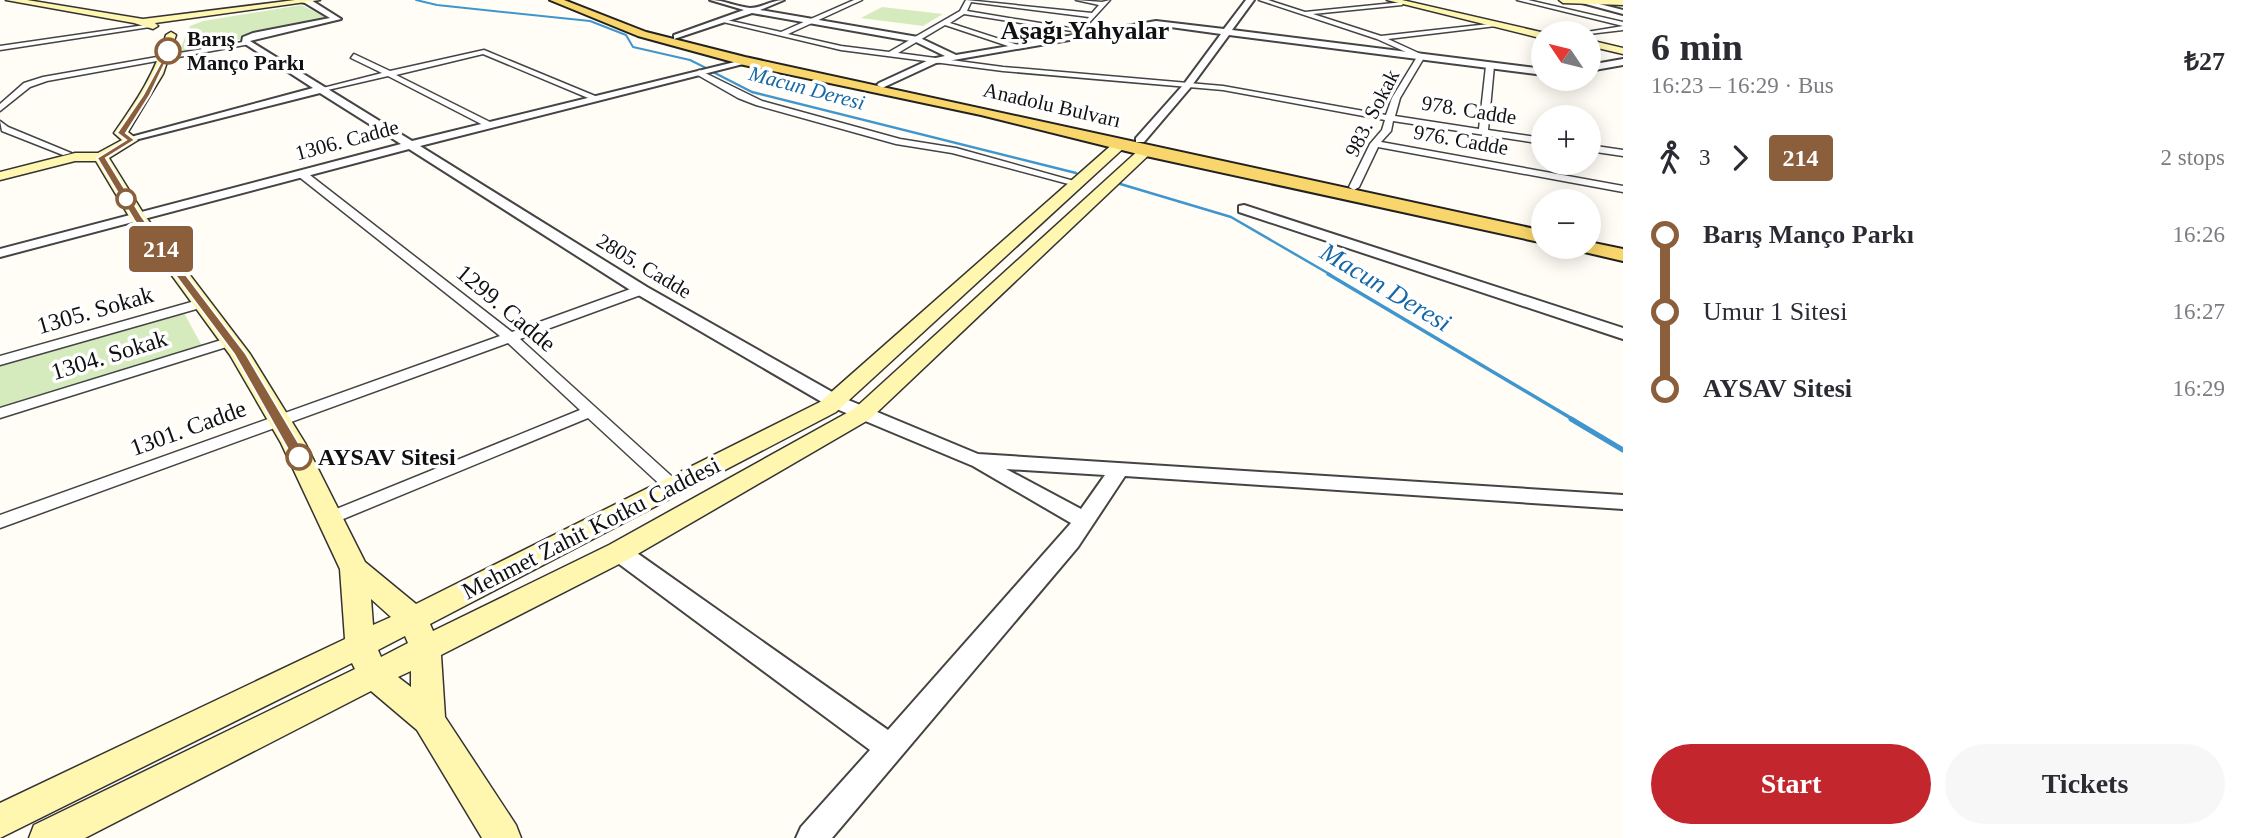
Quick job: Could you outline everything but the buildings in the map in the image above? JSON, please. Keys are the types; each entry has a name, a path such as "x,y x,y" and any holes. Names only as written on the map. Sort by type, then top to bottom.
{"main road":[{"path":"10,0 148,24 172,34"},
{"path":"34,0 171,19 178,23 178,30 172,34 165,57 126,136 101,158"},
{"path":"148,24 307,0"},
{"path":"540,0 632,34 675,40"},
{"name":"Anadolu Bulvarı","path":"555,0 744,61 1531,234"},
{"name":"Anadolu Bulvarı","path":"570,0 675,40 1135,145 1354,187 1531,225"},
{"path":"580,0 675,40"},
{"path":"1391,0 1531,31"},
{"path":"1563,0 1623,2"},
{"path":"1404,1 1531,31"},
{"path":"1601,47 1621,51"},
{"path":"0,174 126,136"},
{"name":"Mehmet Zahit Kotku Caddesi","path":"47,838 373,675 419,633 672,486 828,407 1076,183 1135,145"},
{"name":"Mehmet Zahit Kotku Caddesi","path":"0,821 360,644 419,633 619,552 862,414 1135,145"},
{"path":"71,153 101,158 138,218 231,341 279,419 354,569 419,633 429,720"},
{"path":"1601,239 1623,244"},
{"path":"1601,250 1623,255"},
{"path":"354,569 360,644 373,675 429,720 503,838"}],"street":[{"path":"247,43 246,39 256,35 337,19 307,0"},
{"path":"714,0 754,11 918,40 954,57"},
{"path":"675,40 780,0"},
{"path":"780,35 859,0"},
{"path":"891,54 963,12 969,0 1092,15"},
{"path":"1079,0 1105,2"},
{"path":"1135,145 1187,86 1250,0"},
{"name":"983. Sokak","path":"1262,0 1379,38 1422,56 1396,99 1386,131 1375,144 1354,187"},
{"path":"1520,0 1623,26"},
{"path":"1576,0 1623,12"},
{"path":"1302,13 1404,1"},
{"path":"1088,31 1092,15 1105,2"},
{"path":"963,12 1088,31"},
{"path":"722,21 780,35 934,61"},
{"path":"944,23 1014,45"},
{"path":"881,85 934,61 1088,31 1156,23 1531,70"},
{"path":"1,48 148,24"},
{"path":"1379,38 1496,24"},
{"path":"1601,30 1623,26"},
{"path":"0,108 27,85 46,79 247,43 411,145"},
{"path":"126,136 484,52 596,98"},
{"path":"354,56 489,125"},
{"name":"1306. Cadde","path":"0,253 744,61"},
{"name":"978. Cadde","path":"934,61 1248,91 1388,118 1531,139"},
{"path":"1601,66 1623,62"},
{"path":"1483,132 1490,65"},
{"path":"706,71 750,100 899,142 953,150 1076,183"},
{"path":"0,124 5,129 71,153"},
{"name":"976. Cadde","path":"1375,144 1623,188"},
{"name":"2805. Cadde","path":"411,145 641,290 834,401 862,414"},
{"path":"1601,150 1623,153"},
{"name":"1299. Cadde","path":"302,174 511,338 672,486"},
{"path":"1244,209 1623,334"},
{"name":"1301. Cadde","path":"0,522 641,290"},
{"name":"1305. Sokak","path":"0,361 202,303"},
{"name":"1304. Sokak","path":"0,413 231,341"},
{"path":"330,518 589,412"},
{"path":"862,414 975,460 1085,521"},
{"path":"975,460 1623,502"},
{"path":"812,838 1085,521 1120,469"},
{"path":"619,552 890,748"}],"green space":[{"name":"Barış Manço Parkı","path":"301,5 333,20 255,33 231,43 179,52 190,26 203,21"},
{"path":"882,7 943,14 923,26 861,18"},
{"path":"184,313 202,346 0,408 0,366"}],"waterway":[{"name":"Macun Deresi","path":"416,0 437,5 590,21 626,35 633,47 690,60 712,71"},
{"name":"Macun Deresi","path":"709,70 752,92 1076,173"},
{"name":"Macun Deresi","path":"1117,183 1231,217 1331,275"},
{"name":"Macun Deresi","path":"1328,274 1574,420"},
{"name":"Macun Deresi","path":"1571,419 1623,450"}],"bus line":[{"name":"214","path":"168,51 146,95 121,133 131,140 101,158 138,218 240,354 299,457"}],"place":[{"name":"Barış Manço Parkı","path":"168,51"},
{"name":"AYSAV Sitesi","path":"299,457"}],"district":[{"name":"Aşağı Yahyalar","path":"1085,30"}]}
